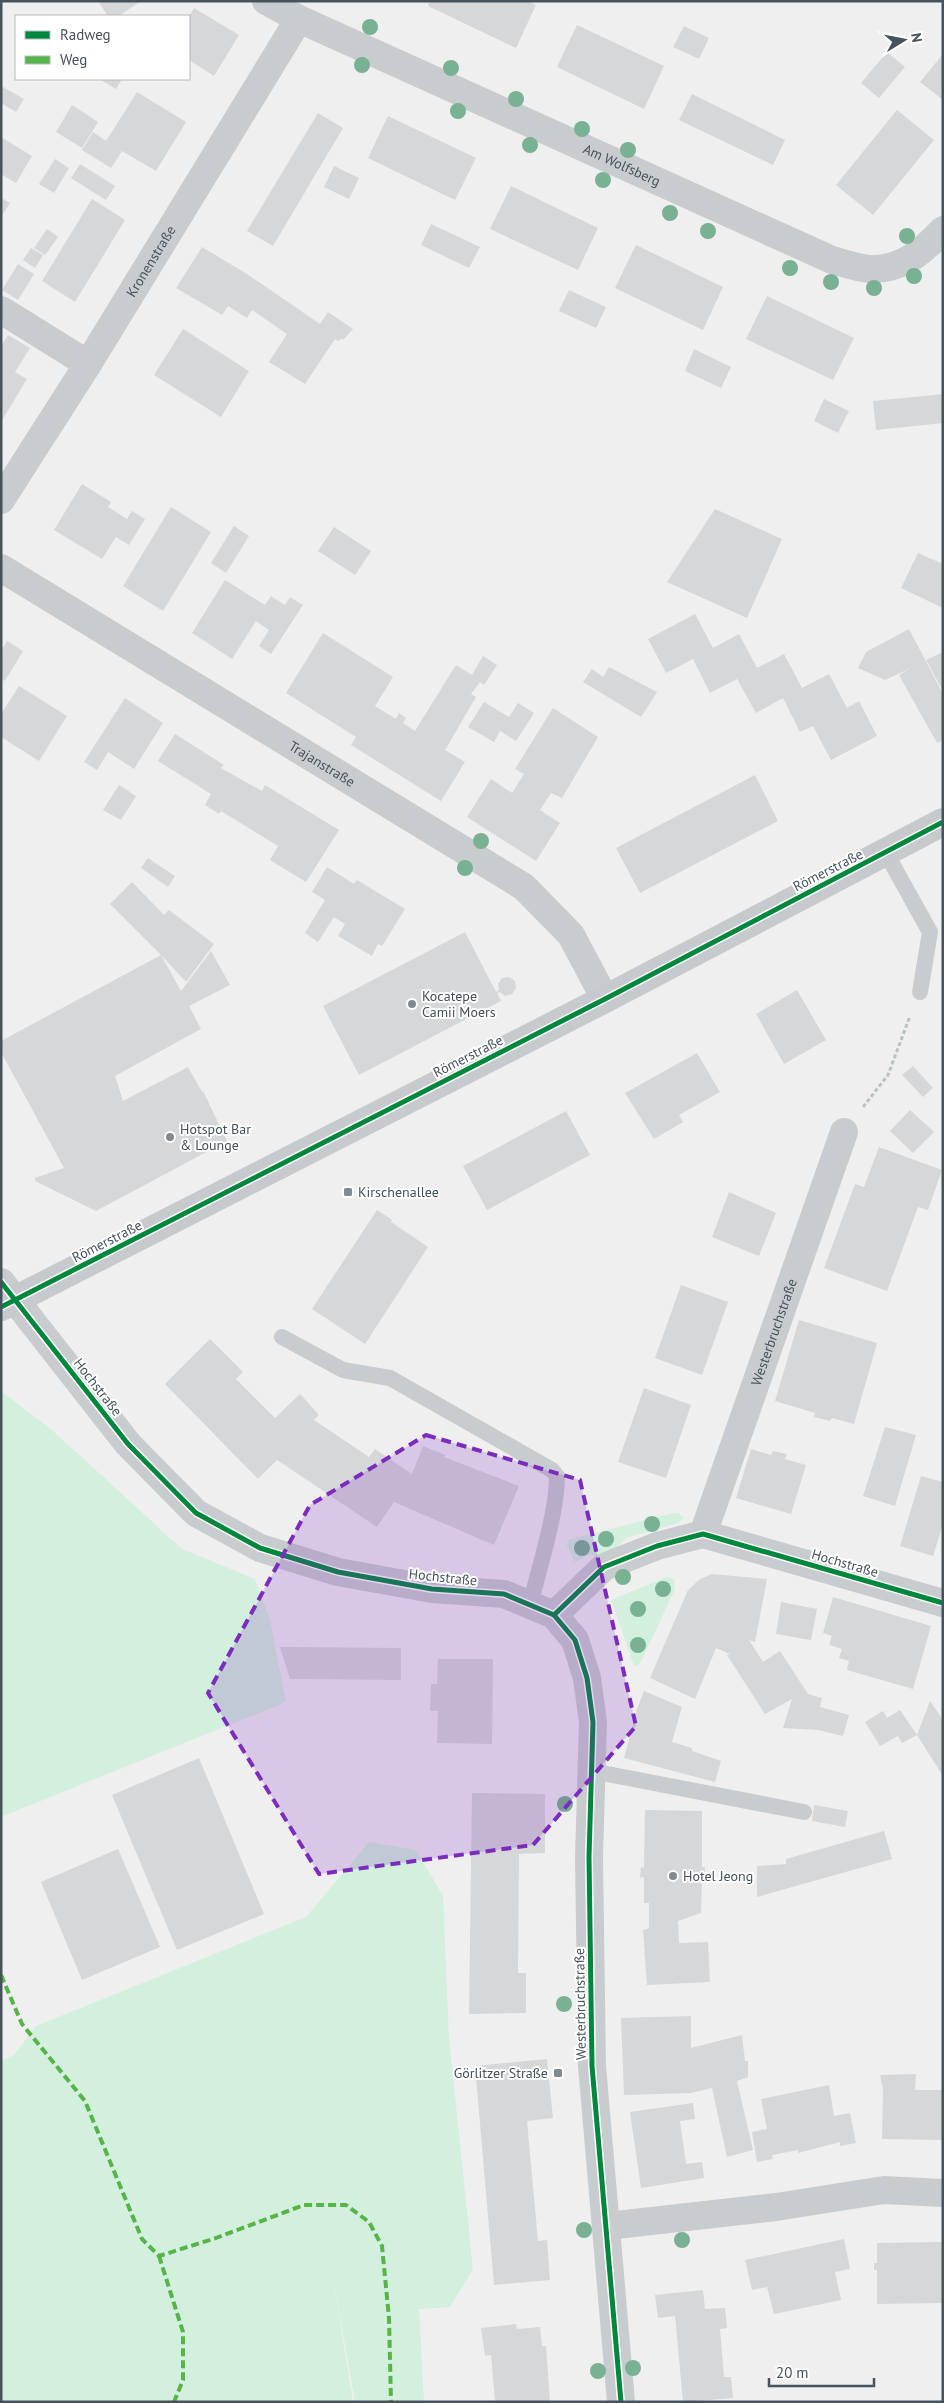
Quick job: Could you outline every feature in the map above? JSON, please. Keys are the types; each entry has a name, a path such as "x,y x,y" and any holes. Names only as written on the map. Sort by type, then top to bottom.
{"main road":[{"name":"Römerstraße","path":"6,1296 605,999 943,822"}],"street":[{"name":"Am Wolfsberg","path":"266,1 299,19 832,260 870,269 899,264 921,252 943,230"},
{"name":"Kronenstraße","path":"1,500 88,364 299,19"},
{"path":"1,310 88,364"},
{"name":"Trajanstraße","path":"1,568 524,887 571,935 605,999"},
{"name":"Westerbruchstraße","path":"703,1534 844,1132"},
{"name":"Hochstraße","path":"6,1296 128,1444 196,1513 260,1548 338,1572 432,1589 504,1594 542,1610"},
{"path":"542,1610 604,1567 656,1546 703,1534"},
{"name":"Hochstraße","path":"703,1534 943,1603"},
{"name":"Westerbruchstraße","path":"542,1610 575,1640 587,1678 593,1722 590,1857 592,2066 621,2402"},
{"path":"607,2226 776,2207 884,2190 943,2193"}],"lane":[{"path":"886,853 930,932 920,992"},
{"path":"282,1337 343,1370 390,1378 552,1470 558,1476 546,1539 542,1610"},
{"path":"592,1771 804,1812"}],"path":[{"path":"844,1132 888,1074 920,992"}],"highlighted area":[{"path":"426,1435 580,1480 636,1726 533,1845 319,1874 208,1693 310,1505"}],"green space":[{"path":"1,1391 52,1430 182,1549 255,1579 270,1620 286,1702 1,1817"},
{"path":"679,1513 684,1518 678,1523 626,1538 619,1546 597,1556 590,1554 575,1562 567,1546 568,1540"},
{"path":"667,1577 674,1579 675,1589 640,1664 634,1666 611,1600"},
{"path":"369,1842 416,1850 443,1896 449,2038 473,2269 450,2307 419,2309 424,2402 355,2402 331,2265 353,2402 1,2402 1,2061 14,2055 36,2026 306,1917"}],"building":[{"path":"98,1 141,1 120,15 107,15"},
{"path":"430,1 528,1 536,5 516,48 428,6"},
{"path":"194,8 239,35 214,76 190,61 190,15"},
{"path":"577,25 664,66 644,109 557,67"},
{"path":"684,26 709,38 699,59 673,47"},
{"path":"887,52 905,67 879,98 861,83"},
{"path":"943,54 943,100 920,82"},
{"path":"101,80 121,80 116,89"},
{"path":"1,86 24,99 16,112 1,103"},
{"path":"137,92 186,122 156,171 122,151 111,168 82,150 93,132 106,141"},
{"path":"692,94 785,140 773,165 679,120"},
{"path":"72,105 98,122 82,148 56,132"},
{"path":"897,110 934,140 873,215 836,185"},
{"path":"318,113 343,128 273,246 247,231"},
{"path":"388,116 476,158 455,200 368,158"},
{"path":"1,137 32,156 16,183 1,174"},
{"path":"55,159 69,168 54,193 39,184"},
{"path":"80,164 115,186 106,200 71,178"},
{"path":"334,166 359,178 349,199 324,187"},
{"path":"511,186 598,228 578,270 490,229"},
{"path":"1,198 10,203 1,217"},
{"path":"92,199 125,220 75,302 42,281"},
{"path":"431,224 480,247 469,268 421,245"},
{"path":"47,229 58,237 45,255 34,248"},
{"path":"636,245 723,287 703,330 615,288"},
{"path":"202,247 247,274 320,324 328,312 353,329 343,340 341,338 339,341 335,339 305,384 269,362 287,334 252,310 247,318 228,306 222,315 176,288"},
{"path":"31,248 43,255 35,268 23,260"},
{"path":"18,264 34,274 18,300 2,290"},
{"path":"569,290 606,307 596,328 559,311"},
{"path":"767,296 854,338 833,380 746,339"},
{"path":"183,329 249,371 221,417 154,375"},
{"path":"8,335 30,348 15,372 27,379 1,422 1,346"},
{"path":"694,349 731,367 721,388 685,371"},
{"path":"943,394 943,423 876,430 873,401"},
{"path":"824,399 849,411 838,433 814,421"},
{"path":"82,484 111,502 108,507 127,519 132,511 145,519 129,545 116,537 102,559 54,530"},
{"path":"171,507 211,532 163,611 123,586"},
{"path":"715,509 782,539 747,618 667,582"},
{"path":"234,526 249,536 226,573 211,563"},
{"path":"334,527 371,551 355,575 318,551"},
{"path":"918,553 943,564 943,608 901,588"},
{"path":"225,580 265,605 271,596 285,605 290,597 303,605 271,654 259,646 269,630 256,621 232,659 192,633"},
{"path":"695,614 713,648 739,634 757,668 784,654 802,688 829,674 847,708 859,701 877,736 831,760 813,726 800,732 783,698 756,713 737,679 710,693 693,659 666,673 648,639"},
{"path":"909,629 943,694 943,740 937,743 899,675 911,668 885,680 858,668 866,652"},
{"path":"323,633 393,677 375,706 396,719 399,713 406,718 403,723 415,731 456,665 472,675 483,656 497,665 484,685 480,682 471,694 476,697 445,750 465,762 441,801 351,745 356,737 286,693"},
{"path":"7,641 23,651 5,681 1,678 1,651"},
{"path":"943,652 943,691 926,660"},
{"path":"609,667 657,692 641,717 583,682 592,669 603,677"},
{"path":"19,686 67,716 39,761 1,737 1,714"},
{"path":"125,698 163,723 134,769 108,752 97,770 84,762"},
{"path":"484,702 509,717 518,703 534,713 516,741 500,731 494,742 468,727"},
{"path":"553,708 598,737 562,798 551,793 540,810 560,823 536,861 467,817 491,779 512,793 524,774 515,769"},
{"path":"175,734 224,765 221,768 226,771 262,791 265,785 339,830 306,882 270,860 278,846 221,811 219,814 205,805 211,794 158,761"},
{"path":"755,775 778,821 640,893 616,848"},
{"path":"119,785 136,796 121,820 103,810"},
{"path":"148,858 175,876 168,887 141,868"},
{"path":"327,867 354,884 357,880 405,909 382,946 378,944 372,956 338,936 345,924 334,917 318,942 305,933 325,900 312,892"},
{"path":"132,882 164,915 169,910 214,944 186,982 110,904"},
{"name":"Kocatepe Camii Moers","path":"465,932 496,992 499,990 498,984 502,978 509,977 515,981 516,988 512,994 505,996 500,992 497,993 501,1001 359,1075 323,1006"},
{"path":"211,951 230,985 189,1006 201,1029 115,1076 123,1101 188,1067 203,1091 227,1141 96,1211 35,1181 35,1178 64,1168 1,1052 1,1041 161,955 181,991"},
{"path":"797,990 826,1040 784,1064 756,1014"},
{"path":"697,1053 720,1092 679,1115 683,1122 654,1139 625,1093"},
{"path":"913,1066 933,1088 923,1097 902,1075"},
{"path":"910,1110 934,1132 913,1153 890,1131"},
{"path":"566,1111 590,1155 487,1210 463,1166"},
{"path":"879,1147 942,1170 928,1210 918,1207 887,1291 824,1268 855,1184 864,1187"},
{"path":"729,1192 776,1213 759,1256 712,1237"},
{"path":"377,1210 428,1247 365,1344 312,1309"},
{"path":"681,1285 728,1302 702,1375 655,1358"},
{"path":"799,1320 877,1343 854,1424 832,1418 830,1421 814,1417 815,1413 775,1401"},
{"path":"210,1339 243,1372 236,1379 275,1418 300,1394 319,1415 314,1420 369,1457 375,1449 412,1474 423,1446 445,1455 444,1457 519,1486 494,1545 394,1502 377,1527 277,1460 258,1479 165,1384"},
{"path":"644,1388 691,1405 666,1478 618,1462"},
{"path":"885,1427 916,1435 895,1506 863,1496"},
{"path":"751,1449 771,1455 773,1451 787,1454 785,1459 806,1465 791,1514 736,1498"},
{"path":"921,1476 943,1482 943,1524 933,1556 900,1546"},
{"path":"712,1574 767,1579 755,1642 749,1640 763,1662 780,1651 808,1694 822,1698 820,1707 849,1715 843,1736 818,1730 783,1728 792,1699 765,1714 727,1655 730,1654 716,1648 695,1699 650,1678 688,1590 700,1579"},
{"path":"833,1597 931,1626 913,1689 847,1670 849,1661 839,1658 842,1649 829,1645 832,1636 823,1633"},
{"path":"781,1602 817,1609 811,1640 776,1634"},
{"path":"280,1647 401,1648 401,1680 290,1679"},
{"path":"438,1659 493,1659 492,1744 437,1743 438,1711 430,1711 431,1684 437,1684"},
{"path":"644,1691 682,1707 672,1742 692,1748 692,1751 721,1761 715,1782 624,1758 637,1709"},
{"path":"930,1701 943,1720 943,1776 917,1735"},
{"path":"900,1710 917,1735 902,1743 898,1736 880,1746 865,1722 883,1711 887,1718"},
{"path":"199,1758 264,1914 177,1950 112,1795"},
{"path":"472,1793 545,1794 545,1853 519,1854 518,1973 526,1973 526,2013 469,2014"},
{"path":"814,1805 848,1811 845,1827 812,1821"},
{"path":"645,1810 702,1811 702,1867 705,1867 705,1880 702,1880 701,1913 678,1921 679,1943 708,1942 710,1982 647,1985 643,1930 649,1928 649,1903 644,1903 644,1877 640,1878 641,1867 644,1868"},
{"path":"884,1831 892,1859 757,1897 757,1866 786,1864 786,1859"},
{"path":"118,1849 160,1947 82,1980 41,1882"},
{"path":"691,2016 691,2048 742,2035 745,2061 748,2061 748,2077 737,2081 753,2150 727,2157 712,2088 691,2093 624,2095 621,2018"},
{"path":"547,2059 553,2118 527,2121 538,2241 547,2240 550,2280 494,2285 475,2066"},
{"path":"916,2074 915,2090 943,2090 943,2140 882,2139 883,2090 880,2075"},
{"path":"829,2085 834,2116 850,2113 856,2143 840,2146 840,2142 798,2153 798,2150 772,2155 773,2159 757,2162 752,2132 767,2129 761,2099"},
{"path":"693,2103 695,2119 680,2121 686,2164 702,2162 704,2178 641,2188 630,2112"},
{"path":"844,2239 850,2269 835,2272 841,2300 774,2314 767,2287 752,2290 745,2260"},
{"path":"943,2242 943,2303 877,2304 877,2270 874,2270 874,2263 877,2263 877,2243"},
{"path":"703,2290 705,2309 725,2308 727,2328 720,2329 724,2377 731,2377 733,2398 683,2402 675,2316 658,2318 655,2295"},
{"path":"516,2324 517,2329 540,2327 542,2346 546,2346 550,2402 495,2402 491,2355 485,2356 481,2328"}],"marked path":[{"path":"1,1975 22,2024 85,2101 142,2239 159,2256 216,2238 304,2205 346,2205 369,2222 382,2246 389,2318 391,2402"},
{"path":"159,2256 183,2332 183,2380 174,2402"}],"cycle path":[{"path":"1,1307 605,999 943,822"},
{"path":"1,1282 128,1444 196,1513 260,1548 338,1572 432,1589 504,1594 554,1615 575,1640 587,1678 593,1722 589,1857 592,2066 621,2402"},
{"path":"554,1615 604,1567 657,1546 703,1534 943,1603"}],"place":[{"name":"Kocatepe Camii Moers","path":"412,1004"},
{"name":"Hotspot Bar & Lounge","path":"170,1137"},
{"name":"Kirschenallee","path":"348,1192"},
{"name":"Hotel Jeong","path":"673,1876"},
{"name":"Görlitzer Straße","path":"558,2073"}]}
